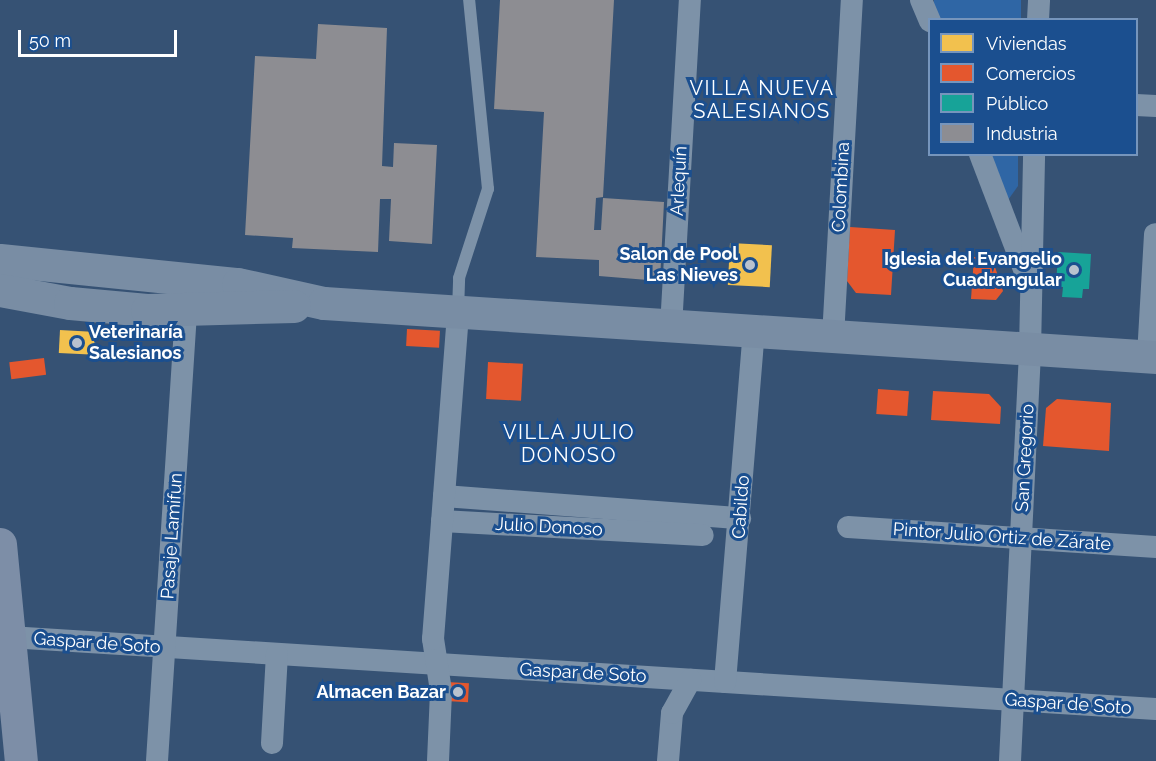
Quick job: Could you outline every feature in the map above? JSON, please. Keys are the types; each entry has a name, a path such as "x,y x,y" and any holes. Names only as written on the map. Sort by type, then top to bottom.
{"main road":[{"path":"0,260 238,284 324,303"},
{"path":"0,290 70,303 186,311 324,303 1152,357"},
{"path":"0,544 21,761"}],"street":[{"name":"Arlequín","path":"671,327 690,0"},
{"name":"Colombina","path":"832,337 852,0"},
{"path":"921,0 929,18"},
{"path":"1038,18 1039,0"},
{"path":"1138,105 1156,106"},
{"path":"981,156 1031,287"},
{"name":"San Gregorio","path":"1010,761 1030,350 1034,156"},
{"path":"1152,357 1155,234"},
{"name":"Pasaje Lamifun","path":"158,761 186,311"},
{"path":"438,761 441,691 435,664 442,521 458,312"},
{"name":"Cabildo","path":"725,682 754,332"},
{"name":"Julio Donoso","path":"444,496 658,510 740,518"},
{"path":"657,533 658,510"},
{"name":"Julio Donoso","path":"442,521 703,536"},
{"name":"Pintor Julio Ortiz de Zárate","path":"848,527 1156,547"},
{"name":"Gaspar de Soto","path":"9,637 1156,709"},
{"path":"272,743 277,654"},
{"path":"668,761 672,713 690,680"}],"lane":[{"path":"458,312 459,278 488,189 469,0"}],"shaded area":[{"path":"934,0 1021,0 1021,18 934,18"},
{"path":"991,156 1018,156 1018,186 1008,200"}],"building: Viviendas":[{"name":"Salon de Pool Las Nieves","path":"730,243 772,245 770,287 728,285"},
{"name":"Veterinaría Salesianos","path":"60,330 96,332 95,355 59,353"}],"building: Comercios":[{"path":"850,227 895,230 891,295 856,293 847,281"},
{"path":"974,257 992,258 1003,291 996,300 971,299"},
{"path":"407,329 440,331 439,348 406,346"},
{"path":"44,358 46,375 11,379 9,362"},
{"path":"488,362 523,364 521,401 486,399"},
{"path":"878,389 909,391 907,416 876,414"},
{"path":"933,391 989,394 1001,407 1000,424 931,420"},
{"path":"1057,399 1111,403 1109,451 1043,446 1046,408"},
{"name":"Almacen Bazar","path":"447,682 469,683 468,702 446,701"}],"building: Público":[{"name":"Iglesia del Evangelio Cuadrangular","path":"1058,252 1091,254 1089,289 1083,289 1082,298 1062,297 1063,287 1056,287"}],"building: Industria":[{"path":"500,0 614,0 603,197 596,198 594,230 601,230 603,198 664,202 660,281 599,276 599,260 536,257 544,112 494,109"},
{"path":"318,24 387,28 382,166 393,167 394,143 437,145 432,244 389,241 391,199 380,199 378,252 292,248 293,238 245,235 255,56 316,59"}],"place":[{"name":"Salon de Pool Las Nieves","path":"750,265"},
{"name":"Iglesia del Evangelio Cuadrangular","path":"1074,270"},
{"name":"Veterinaría Salesianos","path":"77,343"},
{"name":"Almacen Bazar","path":"458,692"}],"district":[{"name":"VILLA NUEVA SALESIANOS","path":"762,100"},
{"name":"VILLA JULIO DONOSO","path":"569,444"}]}
